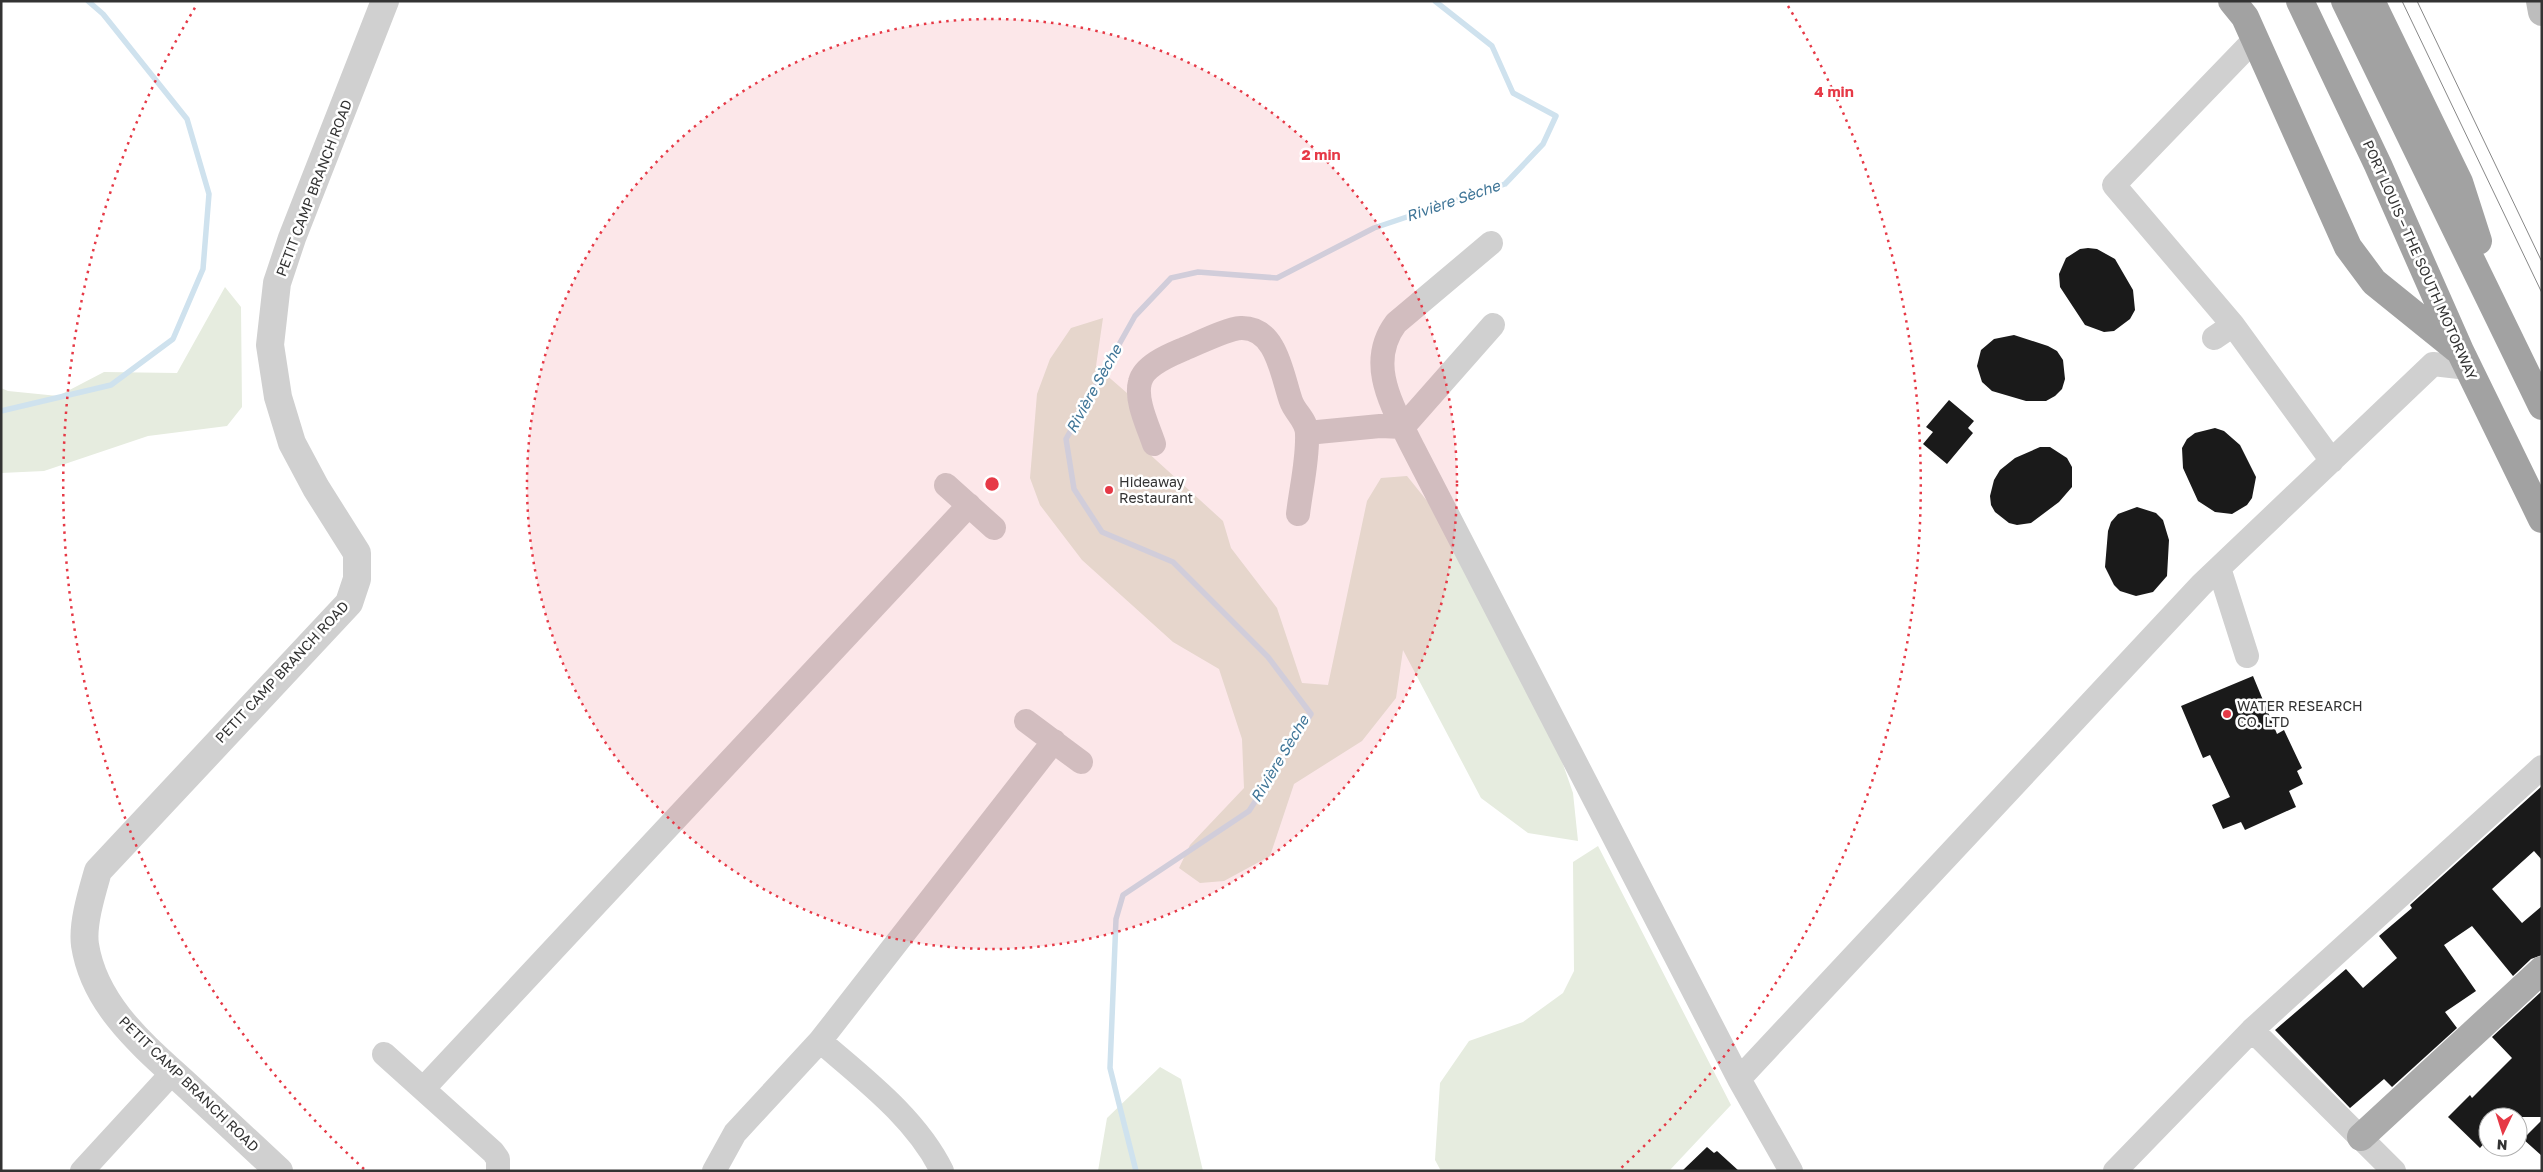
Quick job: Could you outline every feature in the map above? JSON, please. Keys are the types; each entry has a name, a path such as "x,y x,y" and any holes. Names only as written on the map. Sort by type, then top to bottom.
{"highway":[{"path":"2232,1 2245,18 2348,247 2374,282 2464,359"},
{"name":"PORT LOUIS – THE SOUTH MOTORWAY","path":"2300,1 2378,165 2464,359 2542,519"},
{"path":"2346,1 2542,406"},
{"path":"2371,1 2459,182 2504,327"}],"main road":[{"path":"2540,1 2542,12"},
{"path":"2361,1137 2542,970"}],"street":[{"name":"PETIT CAMP BRANCH ROAD","path":"279,1171 126,1028 103,996 92,973 85,943 89,905 98,871 349,603 357,579 357,552 316,488 292,443 278,397 270,345 278,283 292,238 385,1"},
{"path":"2254,39 2114,185 2224,332 2332,460"},
{"path":"1491,243 1396,323 1386,336 1381,368 1385,386 1403,426 1739,1079 1791,1171"},
{"path":"1307,433 1380,426 1403,426 1493,324"},
{"path":"1154,444 1139,394 1140,382 1144,372 1169,355 1241,328 1257,331 1271,345 1292,403 1303,420 1307,433 1298,514"},
{"path":"1739,1079 2219,568 2433,364 2464,359"},
{"path":"946,484 994,528"},
{"path":"424,1088 969,505"},
{"path":"2219,568 2247,656"},
{"path":"1026,721 1082,762"},
{"path":"714,1171 735,1133 820,1041 1054,741"},
{"path":"2115,1171 2252,1030 2542,767"},
{"path":"2252,1030 2394,1171"},
{"path":"820,1041 894,1108 924,1140 942,1171"},
{"path":"384,1054 493,1152 498,1159 498,1171"},
{"path":"82,1171 173,1072"}],"shaded area":[{"path":"225,287 241,307 242,407 227,426 148,436 44,471 1,473 1,388 8,391 58,396 104,372 177,373"},
{"path":"1103,318 1096,366 1135,400 1145,450 1223,521 1231,548 1277,608 1302,683 1328,685 1367,501 1381,478 1407,476 1440,517 1548,721 1573,793 1578,841 1528,833 1481,798 1403,650 1396,698 1362,741 1294,784 1270,856 1224,881 1200,883 1179,868 1190,845 1244,788 1242,739 1219,669 1173,642 1082,560 1040,505 1030,478 1037,394 1050,359 1071,328"},
{"path":"1598,846 1731,1105 1669,1171 1441,1171 1435,1160 1440,1083 1469,1041 1523,1022 1563,993 1574,971 1573,862"},
{"path":"1160,1067 1181,1079 1203,1171 1098,1171 1107,1118"}],"building":[{"path":"2080,249 2097,249 2115,259 2133,290 2135,310 2130,319 2114,331 2104,332 2085,325 2060,287 2059,274 2066,258"},
{"path":"2014,335 2048,346 2057,351 2063,360 2065,379 2062,389 2055,396 2046,401 2026,401 1992,391 1982,382 1977,366 1981,350 1994,339"},
{"path":"1949,400 1974,421 1968,428 1973,433 1947,464 1923,444 1933,432 1926,427"},
{"path":"2215,428 2224,431 2240,445 2256,477 2252,498 2247,505 2232,514 2215,512 2198,501 2183,468 2182,448 2187,439 2195,433"},
{"path":"2040,447 2050,447 2067,458 2072,467 2072,487 2059,502 2031,523 2017,525 2009,523 1995,512 1991,505 1990,496 1994,480 2000,470 2015,458"},
{"path":"2137,507 2156,513 2163,520 2169,540 2167,576 2153,592 2136,596 2120,591 2114,585 2105,567 2108,531 2111,522 2118,514"},
{"path":"2253,676 2277,734 2284,730 2302,768 2297,771 2303,784 2289,791 2296,807 2245,830 2241,822 2223,829 2212,805 2230,797 2210,755 2203,758 2181,706"},
{"path":"2542,786 2542,860 2534,851 2492,889 2522,923 2542,906 2542,955 2531,959 2513,976 2472,926 2444,945 2476,991 2445,1012 2457,1028 2392,1087 2384,1079 2350,1108 2275,1030 2346,969 2363,988 2397,958 2379,936 2412,908 2410,905"},
{"path":"2542,991 2542,1117 2528,1117 2528,1107 2478,1107 2478,1146 2448,1117 2470,1095 2472,1098 2512,1058 2492,1037"},
{"path":"2542,1120 2542,1156 2528,1143 2528,1134"},
{"path":"1707,1147 1714,1153 1717,1151 1739,1171 1682,1171"}],"waterway":[{"path":"1,411 111,385 173,339 203,269 209,194 187,119 103,14 88,1"},
{"name":"Rivière Sèche","path":"1136,1171 1110,1068 1116,919 1123,895 1249,811 1311,714 1268,657 1173,562 1102,532 1074,489 1066,439 1135,316 1171,278 1198,272 1277,278 1374,228 1505,184 1543,144 1556,116 1513,93 1492,46 1435,1"}],"tram line":[{"path":"2402,1 2542,293"},
{"path":"2417,1 2542,262"}],"place":[{"name":"Hideaway Restaurant","path":"1109,490"},
{"name":"WATER RESEARCH CO. LTD","path":"2227,714"}]}
